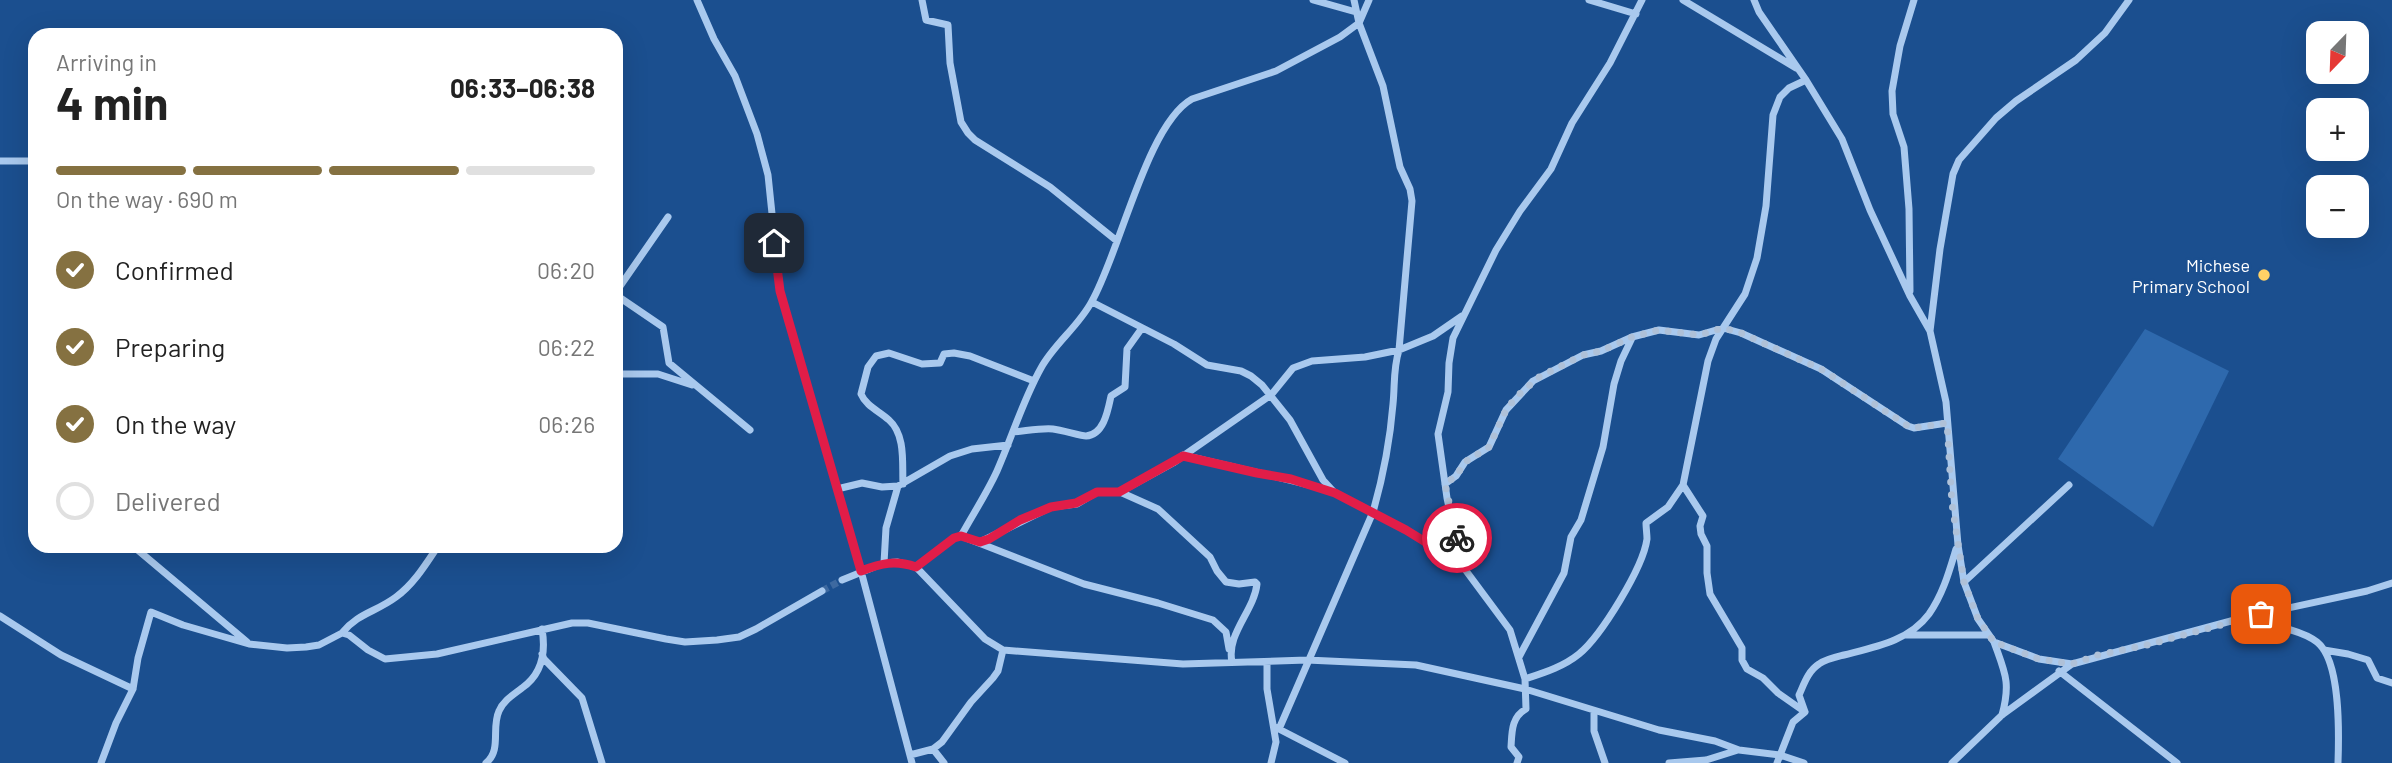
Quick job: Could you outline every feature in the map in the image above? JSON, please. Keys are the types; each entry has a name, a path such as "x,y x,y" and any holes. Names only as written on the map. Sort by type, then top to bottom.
{"street":[{"path":"697,0 714,39 735,76 757,134 768,175 780,291 861,571 911,759 942,742 998,671 1003,650"},
{"path":"922,0 926,20 948,25 950,63 961,122 968,133 1050,187 1117,241"},
{"path":"1312,0 1356,12"},
{"path":"1277,728 1328,619 1373,512 1394,402 1393,367 1399,350 1412,201 1410,189 1400,167 1383,86 1359,23 1354,0"},
{"path":"961,536 996,474 1034,381 1043,365 1092,302 1161,134 1182,104 1276,71 1340,37 1359,23 1370,0"},
{"path":"1589,0 1636,14"},
{"path":"1461,564 1438,434 1448,392 1453,338 1507,230 1551,169 1572,123 1610,64 1642,0"},
{"path":"1683,0 1799,71"},
{"path":"1754,0 1759,12 1806,80 1842,139 1870,210 1910,296 1930,331 1941,375 1964,582 1978,619 1994,642 2039,659 2072,664"},
{"path":"1910,296 1909,209 1904,147 1893,114 1892,91 1900,46 1914,0"},
{"path":"1930,331 1940,249 1953,173 1959,160 1996,118 2076,60 2105,33 2129,0"},
{"path":"1525,678 1567,662 1578,655 1599,633 1615,609 1640,559 1647,538 1647,523 1668,507 1684,485 1709,361 1716,339 1745,294 1757,258 1766,206 1773,115 1780,97 1789,88 1806,80"},
{"path":"0,161 28,161"},
{"path":"623,283 667,218"},
{"path":"623,298 663,327 669,363 750,430"},
{"path":"1092,302 1207,365 1241,371 1262,385 1290,421 1323,480 1335,493"},
{"path":"1119,492 1183,456 1271,395 1293,368 1312,361 1365,357 1399,350 1433,336 1464,314"},
{"path":"1013,432 1048,429 1071,431 1084,437 1095,434 1104,421 1111,396 1125,387 1128,349 1142,328"},
{"path":"1445,484 1456,476 1465,462 1489,447 1506,410 1533,381 1583,355 1659,330 1699,335 1723,328 1741,333 1812,365 1908,426 1914,428 1947,423"},
{"path":"1519,657 1564,573 1571,537 1581,520 1603,447 1614,384 1632,337"},
{"path":"884,563 886,528 901,485 902,447 894,426 867,403 861,394 868,367 876,356 889,353 922,364 940,363 944,354 962,354 1034,381"},
{"path":"623,374 658,374 702,391"},
{"path":"837,489 862,483 882,487 901,485 950,456 972,449 1007,445"},
{"path":"1183,456 1291,479 1335,493 1373,512 1461,564 1510,630 1525,678 1525,709 1519,713 1512,726 1511,747 1519,757 1517,763"},
{"path":"1684,485 1703,516 1700,526 1707,546 1710,594 1742,649 1742,660 1747,669 1763,678 1805,712"},
{"path":"1964,582 2069,485"},
{"path":"980,542 1051,507 1076,503 1097,492 1119,492 1158,509 1210,556 1217,572 1226,582 1257,584 1252,603 1229,649"},
{"path":"916,567 954,538 961,536 1084,584 1213,620 1226,632 1232,662"},
{"path":"1805,712 1799,695 1805,681 1819,663 1882,646 1906,635 1928,616 1942,592 1958,545"},
{"path":"141,553 249,644"},
{"path":"101,763 116,723 133,689 151,612 195,629 249,644 288,648 319,645 342,634 358,617 395,598 410,585 433,553"},
{"path":"842,580 884,563 897,562 916,567 985,639 1003,650 1183,664 1307,660 1416,665 1525,690 1659,730 1804,763"},
{"path":"1952,763 2002,715 2072,664 2242,618 2367,591 2392,583"},
{"path":"342,634 349,635 385,659 437,654 557,625 588,623 685,642 716,640 739,637 822,591"},
{"path":"0,616 61,655 133,689"},
{"path":"2242,618 2309,637 2324,650 2336,689 2338,763"},
{"path":"486,763 494,753 498,713 503,705 526,686 542,663 542,629"},
{"path":"1906,635 1987,635"},
{"path":"1994,642 2007,681 2008,693 2002,715"},
{"path":"2324,650 2348,653 2368,660 2377,678 2392,683"},
{"path":"542,653 544,659 582,698 602,763"},
{"path":"1267,663 1267,689 1277,728 1271,763"},
{"path":"2059,671 2177,763"},
{"path":"1594,712 1594,731 1605,763"},
{"path":"1779,759 1793,722 1805,712"},
{"path":"1277,728 1345,763"},
{"path":"933,749 944,763"},
{"path":"1669,763 1706,760 1739,750"}],"shaded area":[{"path":"2145,329 2229,371 2153,527 2058,459"}],"tunnel":[{"path":"822,591 842,580"}],"way so far":[{"path":"1457,538 1445,484 1456,476 1465,462 1489,447 1506,410 1533,381 1583,355 1601,351 1648,332 1659,330 1699,335 1723,328 1741,333 1821,369 1908,426 1914,428 1947,423 1952,504 1964,582 1978,619 1994,642 2018,653 2053,663 2072,664 2261,614"}],"place":[{"name":"Michese Primary School","path":"2264,275"}],"route":[{"path":"774,243 780,291 861,571 887,562 916,567 954,538 961,536 980,542 989,539 1037,512 1076,503 1097,492 1119,492 1183,456 1257,473 1273,474 1335,493 1447,553 1461,564 1457,538"}]}
